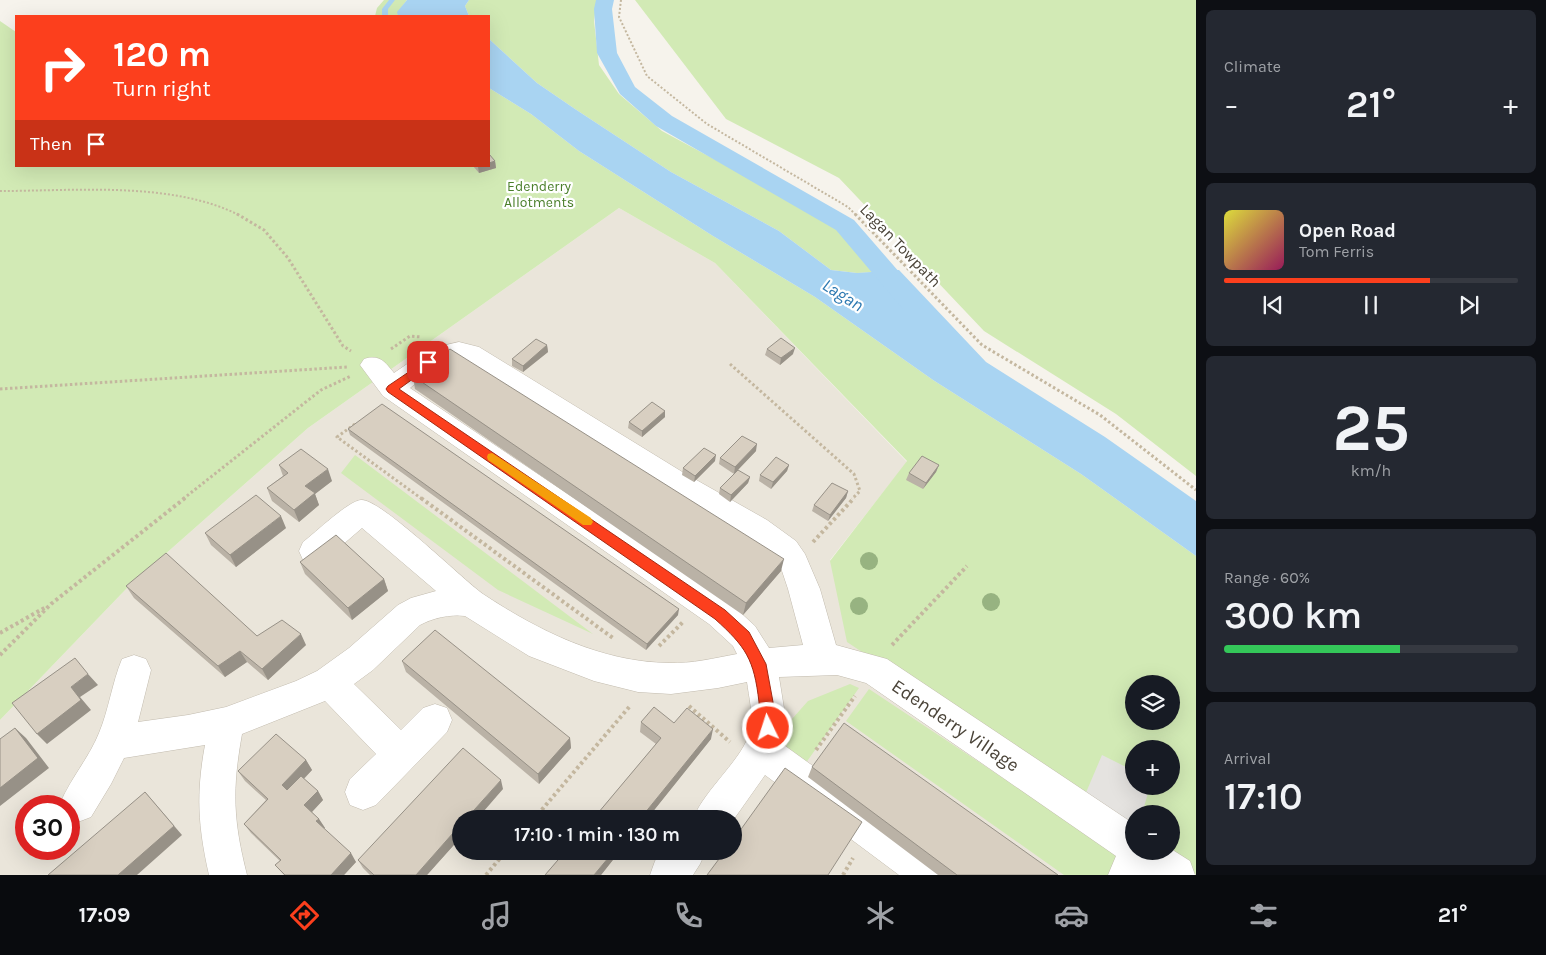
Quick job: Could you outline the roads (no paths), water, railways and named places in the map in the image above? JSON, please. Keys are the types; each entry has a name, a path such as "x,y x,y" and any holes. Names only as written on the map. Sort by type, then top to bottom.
{"street":[{"path":"718,810 757,756 768,728 760,664 744,636 720,614 388,383 449,350 460,350 470,353 674,481 756,529 785,550 794,563 804,589 824,660"},
{"name":"Edenderry Village","path":"314,551 362,511 387,530 471,603 541,646 594,666 638,677 671,679 718,674 760,664 797,660 837,660 875,670 1125,840"},
{"path":"115,742 188,732 226,723 274,706 329,682 361,659 409,615 422,608 455,601 471,603"},
{"path":"80,801 98,775 115,742 128,701 134,670"},
{"path":"329,682 400,754"},
{"path":"363,792 434,720"},
{"path":"226,723 219,763 216,809 221,846 228,875"},
{"path":"757,756 796,776 931,875"},
{"path":"669,875 680,860"},
{"path":"1128,875 1136,860"},
{"path":"1154,860 1176,875"}],"water":[{"path":"407,0 469,0 465,6 469,15 398,15 397,12"},
{"name":"Lagan","path":"490,40 537,83 575,109 671,172 779,231 831,270 857,273 899,270 986,362 1105,437 1196,501 1196,556 1081,474 933,380 815,297 713,236 579,151 531,114 490,89"}],"waterway":[{"path":"385,15 385,9 392,0"},
{"path":"605,0 603,9 607,53 627,90 664,121 845,225 911,302"}],"park label":[{"name":"Edenderry Allotments","path":"539,194"}]}
